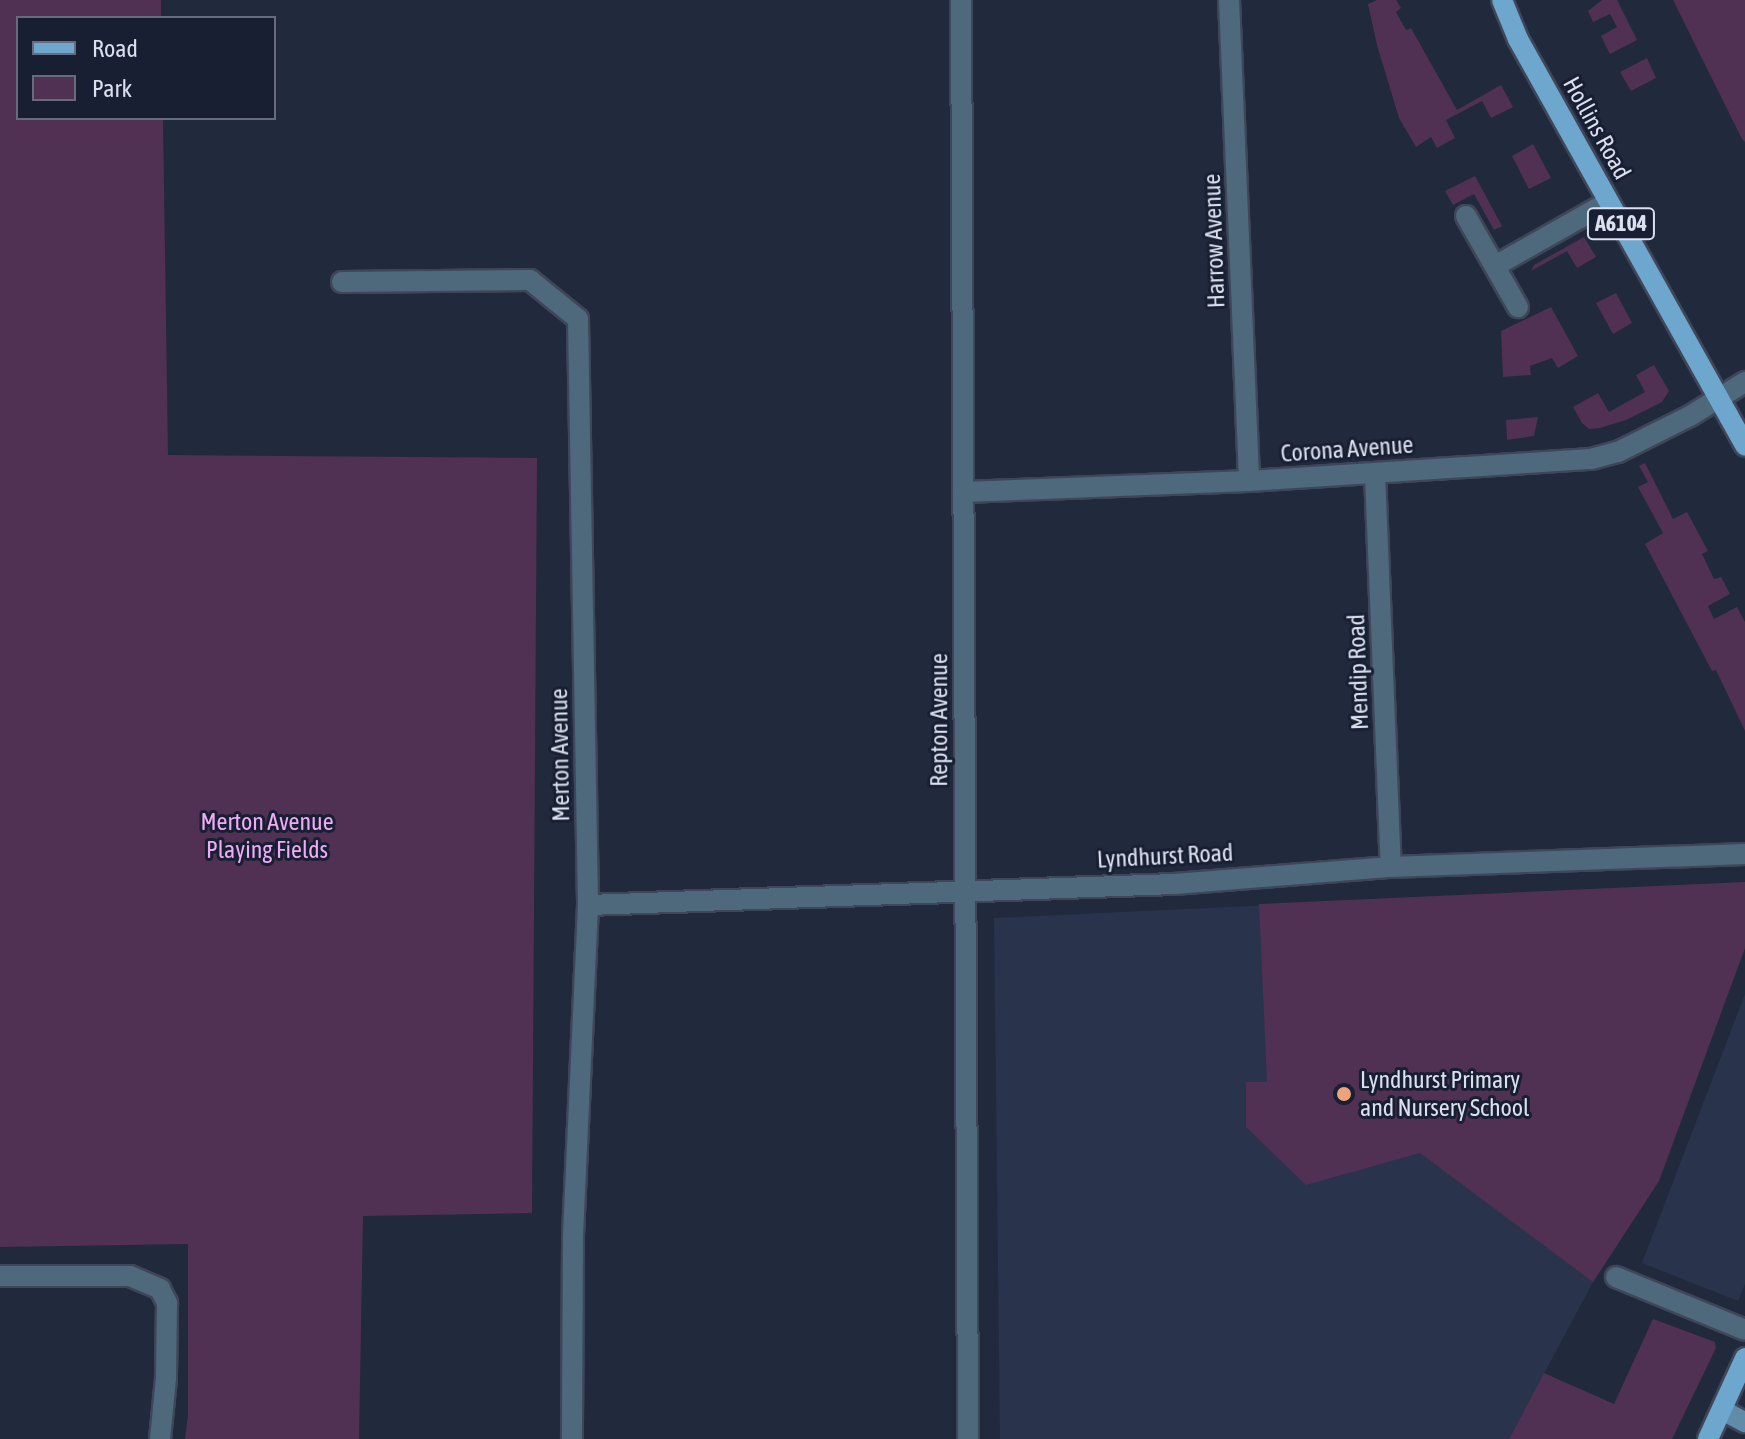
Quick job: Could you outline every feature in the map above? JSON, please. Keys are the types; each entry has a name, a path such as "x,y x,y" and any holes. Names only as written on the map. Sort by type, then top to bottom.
{"main road":[{"name":"Hollins Road","path":"1502,0 1518,39 1745,446"},
{"path":"1708,1439 1745,1358"}],"street":[{"name":"Repton Avenue","path":"961,0 968,1439"},
{"name":"Harrow Avenue","path":"1229,0 1249,481"},
{"path":"1495,266 1608,202"},
{"path":"1466,216 1518,307"},
{"name":"Merton Avenue","path":"342,282 530,280 578,319 588,905 573,1239 572,1439"},
{"name":"Corona Avenue","path":"964,492 1249,481 1603,457 1690,416 1745,382"},
{"name":"Mendip Road","path":"1375,474 1391,867"},
{"name":"Lyndhurst Road","path":"588,905 965,889 1174,884 1391,867 1745,854"},
{"path":"0,1276 130,1276 160,1289 167,1303 166,1378 160,1439"},
{"path":"1616,1277 1745,1330"},
{"path":"1722,1410 1745,1422"}],"shaded area":[{"name":"Lyndhurst Primary and Nursery School","path":"1745,883 1745,948 1659,1181 1593,1282 1509,1439 1000,1439 994,918"},
{"path":"1745,994 1745,1284 1738,1301 1642,1263"}],"green space":[{"name":"Merton Avenue Playing Fields","path":"0,0 161,0 161,16 16,16 16,120 163,120 168,455 537,458 532,1213 363,1216 359,1439 185,1439 188,1415 188,1244 0,1247"},
{"path":"1377,0 1396,0 1401,8 1396,12 1406,30 1411,28 1457,110 1501,85 1513,107 1491,118 1482,101 1446,120 1455,138 1437,148 1431,137 1416,147 1399,118 1377,45 1368,4"},
{"path":"1602,0 1617,0 1637,40 1610,54 1601,36 1617,27 1610,14 1593,22 1588,11"},
{"path":"1673,0 1745,0 1745,142 1742,139"},
{"path":"1647,58 1656,78 1631,91 1620,72"},
{"path":"1533,144 1551,178 1529,189 1512,156"},
{"path":"1475,176 1502,226 1494,230 1474,194 1453,205 1445,191"},
{"path":"1584,237 1596,257 1577,268 1567,251 1531,271 1534,265"},
{"path":"1616,293 1632,323 1613,334 1596,303"},
{"path":"1551,307 1578,356 1558,368 1552,358 1530,366 1531,375 1503,377 1501,331"},
{"path":"1654,365 1669,391 1662,402 1626,420 1600,428 1589,429 1582,423 1573,407 1598,393 1609,412 1645,392 1636,375"},
{"path":"1538,417 1534,436 1507,440 1506,420"},
{"path":"1645,463 1673,519 1687,512 1708,551 1702,554 1714,579 1721,577 1730,594 1708,606 1714,619 1737,607 1745,622 1745,731 1716,670 1712,671 1645,544 1663,533 1638,487 1648,482 1639,466"},
{"path":"1745,882 1745,948 1659,1181 1593,1282 1420,1153 1306,1185 1246,1127 1246,1082 1267,1082 1259,904"},
{"path":"1653,1319 1715,1342 1716,1348 1672,1439 1509,1439 1544,1373 1614,1404"}],"place":[{"name":"Lyndhurst Primary and Nursery School","path":"1344,1094"}]}
